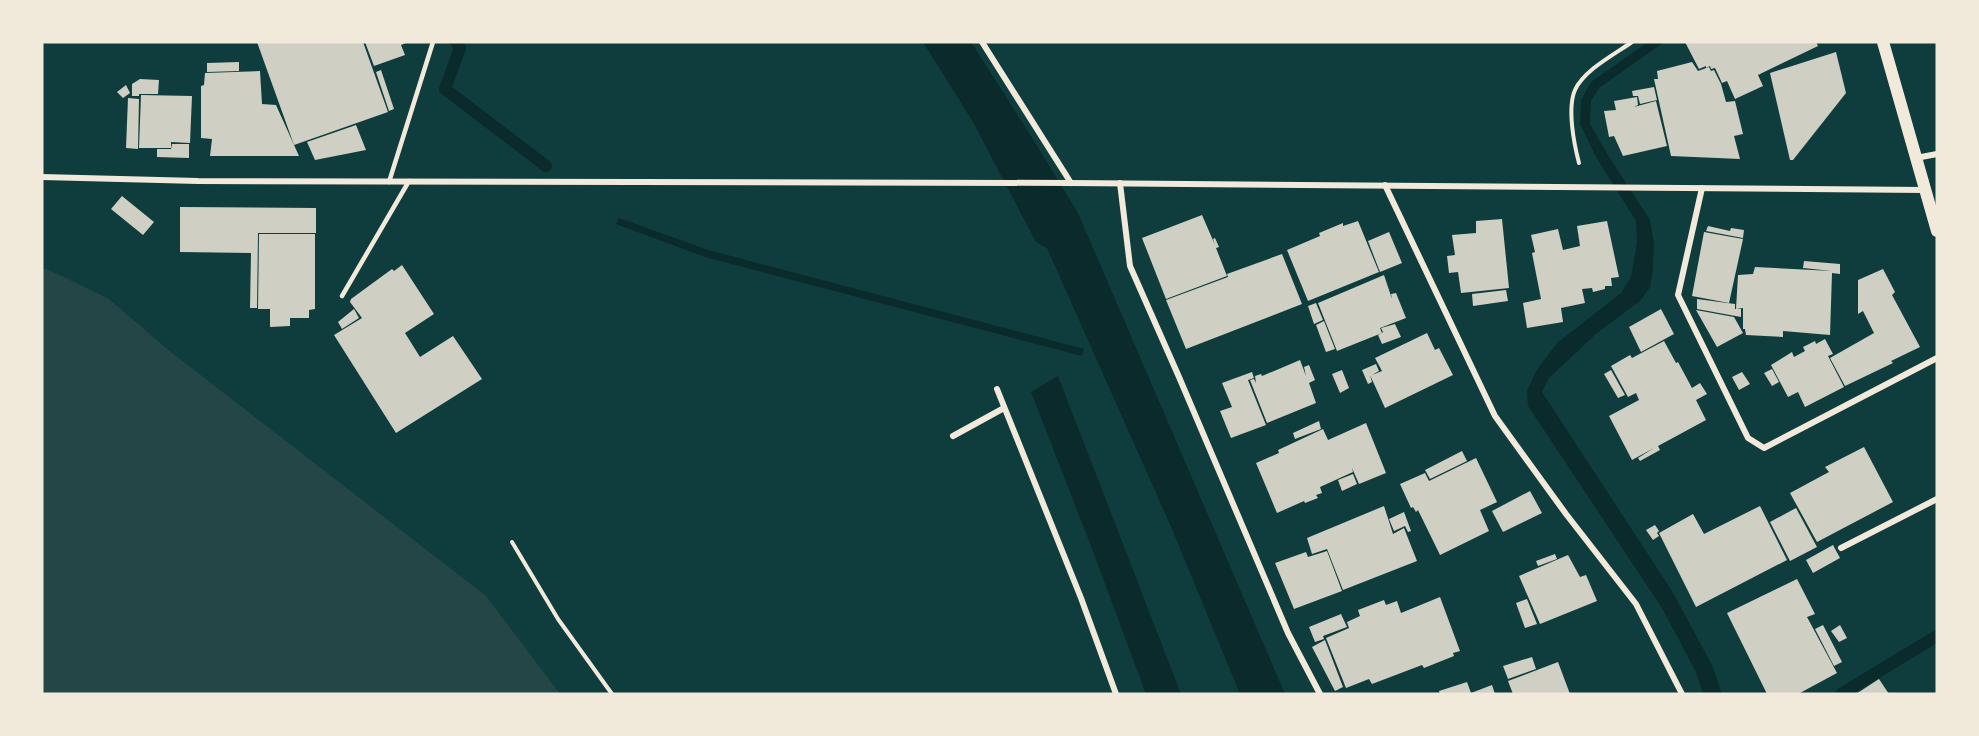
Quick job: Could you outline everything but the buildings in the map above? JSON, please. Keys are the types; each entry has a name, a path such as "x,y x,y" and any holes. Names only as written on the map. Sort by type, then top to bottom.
{"main road":[{"path":"1883,42 1937,231"}],"street":[{"path":"982,42 1071,183"},
{"path":"1916,158 1937,154"},
{"path":"42,177 389,182 1120,183 1925,190"},
{"path":"1120,183 1130,266 1288,633 1320,694"},
{"path":"1385,185 1495,416 1566,514 1636,604 1682,694"},
{"path":"1702,188 1678,295 1748,438 1764,448 1937,358"},
{"path":"996,389 1081,598 1116,694"},
{"path":"953,436 1004,408"},
{"path":"1840,548 1937,499"}],"lane":[{"path":"389,182 433,42"},
{"path":"342,296 409,181"}],"path":[{"path":"1584,187 1571,114 1575,90 1590,72 1632,42"},
{"path":"512,542 558,619 612,694"}],"shaded area":[{"path":"923,42 971,42 1078,213 1285,694 1240,694 1172,529 1047,248 1036,242 973,122"},
{"path":"1648,42 1664,42 1599,88 1591,101 1590,124 1650,220 1654,244 1650,287 1640,301 1597,333 1549,378 1542,392 1672,591 1712,665 1722,694 1703,694 1696,672 1662,608 1528,406 1527,391 1536,371 1557,343 1621,293 1631,277 1637,243 1636,221 1596,157 1580,124 1581,100 1591,82"},
{"path":"619,218 708,250 1084,349 1082,356 705,257 616,224"},
{"path":"42,269 47,269 109,299 167,349 486,596 560,694 42,694"},
{"path":"1058,376 1181,694 1146,694 1031,392"}],"waterway":[{"path":"456,42 460,48 445,89 546,166"},
{"path":"1841,694 1937,636"}]}
